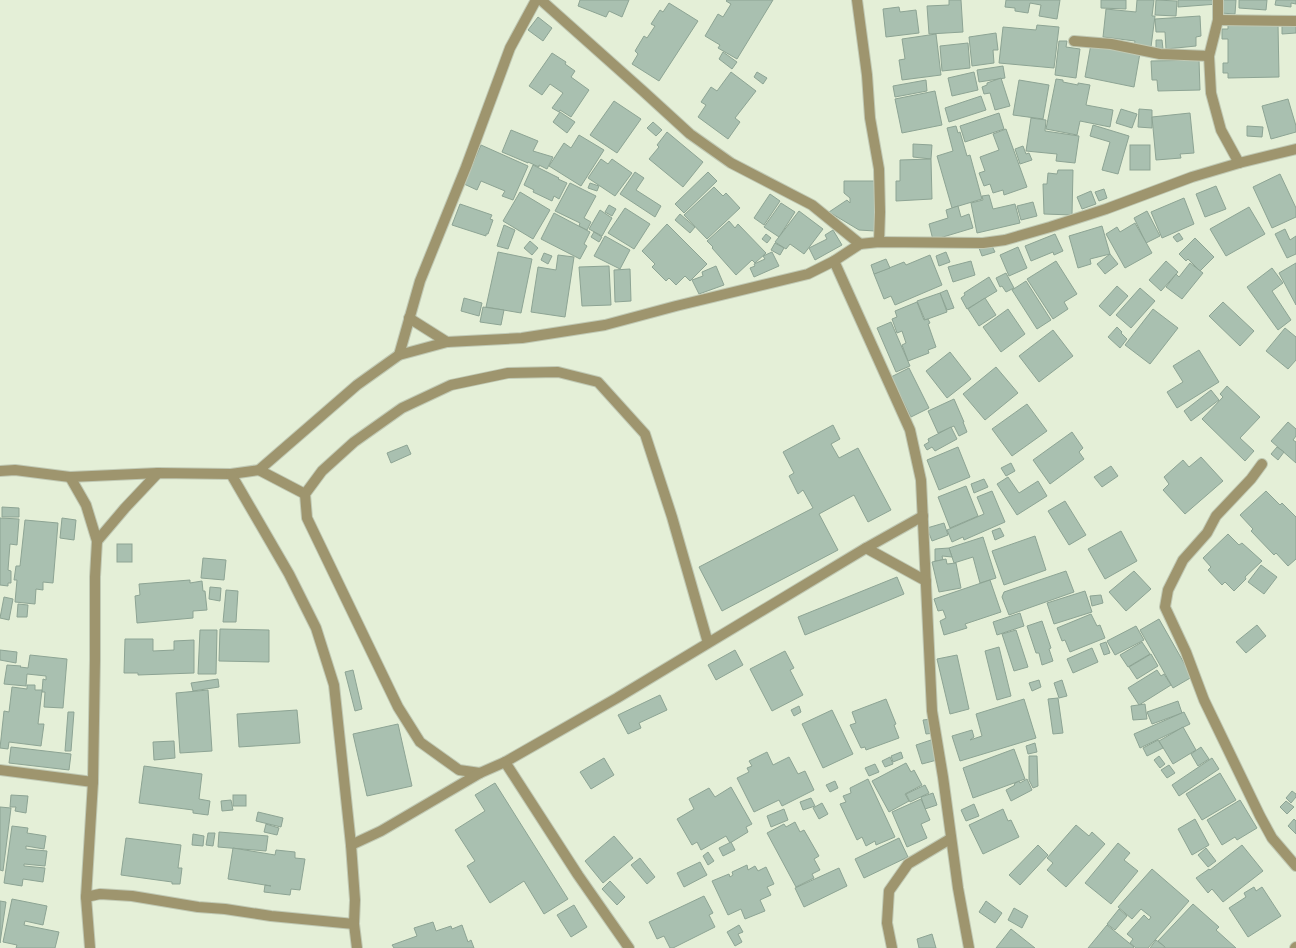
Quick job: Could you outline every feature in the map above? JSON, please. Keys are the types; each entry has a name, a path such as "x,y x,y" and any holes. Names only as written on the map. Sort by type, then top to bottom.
{"street":[{"path":"399,355 420,281 466,167 510,48 536,0"},
{"path":"541,0 690,134 731,163 812,205 860,244"},
{"path":"857,0 867,75 870,118 879,169 879,242"},
{"path":"1218,0 1218,20 1209,56 1211,93 1221,130 1239,163"},
{"path":"1218,20 1296,21"},
{"path":"1074,41 1111,44 1160,54 1209,56"},
{"path":"0,471 15,470 70,477 158,473 231,474 259,470 357,385 399,355 447,342 522,338 605,325 808,274 834,261 860,244 879,242 983,243 1004,240 1106,209 1192,176 1296,149"},
{"path":"834,261 910,430 921,480 932,711 943,777 950,839 969,948"},
{"path":"409,318 447,342"},
{"path":"480,773 459,770 420,742 398,707 307,518 305,494 322,472 354,442 402,408 452,385 508,373 558,372 598,382 645,434 672,517 708,643"},
{"path":"1262,464 1251,479 1216,516 1207,533 1183,560 1168,590 1165,607 1186,652 1204,700 1260,816 1272,838 1296,866"},
{"path":"259,470 305,494"},
{"path":"97,541 158,473"},
{"path":"231,474 290,574 316,628 334,685 351,845 354,924 357,948"},
{"path":"70,477 86,505 97,541 95,577 93,782 86,897 90,948"},
{"path":"351,845 381,831 480,773 505,762 617,698 866,548 923,516"},
{"path":"866,548 926,581"},
{"path":"505,762 578,875 629,948"},
{"path":"0,770 93,782"},
{"path":"892,948 887,923 889,892 908,864 950,839"},
{"path":"86,897 100,894 132,896 198,907 354,924"}],"building":[{"path":"580,0 629,0 622,17 609,11 606,17 578,6"},
{"path":"773,0 737,59 718,48 720,45 705,36 718,14 723,17 731,4 726,1"},
{"path":"949,0 961,0 963,32 929,34 927,6 949,5"},
{"path":"1006,0 1060,0 1057,19 1039,16 1041,5 1030,3 1028,13 1015,11 1015,8 1005,7"},
{"path":"1101,0 1126,0 1126,9 1101,8"},
{"path":"1137,0 1154,0 1152,16 1155,16 1151,47 1134,46 1135,41 1103,37 1106,9 1136,12"},
{"path":"1156,0 1177,1 1176,16 1155,15"},
{"path":"1178,0 1217,0 1218,4 1178,7"},
{"path":"1222,0 1236,0 1235,14 1221,13"},
{"path":"1239,0 1267,0 1266,10 1239,8"},
{"path":"1276,0 1296,0 1296,4 1291,3 1291,7 1275,5"},
{"path":"669,3 698,21 659,81 632,64 638,54 635,51 644,36 647,38 655,26 651,24 660,10 663,12"},
{"path":"899,7 900,12 916,10 919,33 886,37 883,9"},
{"path":"1200,16 1201,36 1196,37 1196,46 1166,49 1165,32 1156,32 1155,19"},
{"path":"538,17 552,28 543,41 528,30"},
{"path":"1278,24 1279,77 1228,78 1228,73 1223,73 1223,63 1228,63 1228,39 1222,39 1222,29 1228,29 1228,25"},
{"path":"1037,25 1059,27 1054,68 999,63 1003,27 1036,30"},
{"path":"1282,26 1296,26 1296,33 1282,34"},
{"path":"996,33 998,50 993,50 994,63 972,66 969,37"},
{"path":"936,34 941,75 902,80 899,60 905,59 902,39"},
{"path":"1156,40 1162,40 1163,49 1156,49"},
{"path":"1059,41 1067,41 1066,47 1080,49 1076,78 1055,75"},
{"path":"968,43 970,68 942,71 940,46"},
{"path":"1091,44 1140,53 1134,87 1085,77"},
{"path":"723,52 737,62 732,69 719,59"},
{"path":"552,53 566,62 565,64 575,71 571,77 589,90 571,117 560,110 559,112 552,108 563,93 550,84 542,95 529,86"},
{"path":"1199,60 1200,90 1158,91 1157,80 1152,80 1151,61"},
{"path":"1003,66 1005,78 979,82 977,70"},
{"path":"731,72 756,91 735,118 740,122 728,139 698,117 706,105 701,102 711,87 717,91"},
{"path":"757,72 767,78 763,84 754,77"},
{"path":"974,72 978,90 952,96 948,78"},
{"path":"1001,78 1010,106 995,110 990,93 984,94 982,87 987,85 987,83"},
{"path":"1056,79 1078,85 1078,83 1090,85 1086,105 1113,110 1110,127 1080,121 1077,135 1046,129"},
{"path":"926,80 927,91 895,97 893,86"},
{"path":"1019,80 1049,85 1043,119 1013,115"},
{"path":"935,91 942,125 902,133 895,99"},
{"path":"981,96 986,110 949,122 945,108"},
{"path":"1288,99 1296,126 1296,132 1271,139 1262,106"},
{"path":"614,101 641,119 617,153 590,135"},
{"path":"1121,109 1137,114 1132,128 1116,123"},
{"path":"1139,109 1152,110 1152,128 1138,127"},
{"path":"560,112 575,122 567,133 553,122"},
{"path":"999,113 1004,129 965,142 960,126"},
{"path":"1190,113 1194,153 1180,154 1181,158 1156,160 1152,117"},
{"path":"1031,118 1046,120 1045,131 1079,136 1075,163 1056,161 1057,154 1026,151"},
{"path":"653,122 662,130 656,136 647,128"},
{"path":"1093,125 1129,136 1118,174 1102,170 1110,142 1090,136"},
{"path":"956,126 958,133 960,132 967,156 970,155 982,199 952,208 937,156 953,151 947,128"},
{"path":"1247,126 1263,127 1262,137 1247,136"},
{"path":"1006,129 1027,187 1004,195 1003,190 993,193 990,184 984,186 979,173 985,171 980,157 999,150 993,134"},
{"path":"511,130 538,141 533,151 553,157 547,169 502,152"},
{"path":"667,132 703,162 683,187 649,159 659,147 657,145"},
{"path":"579,135 604,150 581,186 549,166 564,143 571,148"},
{"path":"913,144 932,145 931,159 913,157"},
{"path":"481,145 528,166 513,200 502,196 505,191 481,181 477,190 464,184"},
{"path":"1130,145 1150,145 1150,170 1130,170"},
{"path":"1023,146 1026,154 1029,153 1032,160 1020,164 1015,149"},
{"path":"601,159 608,164 612,159 632,173 615,196 588,178"},
{"path":"931,159 932,199 896,201 896,181 900,181 900,160"},
{"path":"533,165 567,183 559,199 554,196 552,201 533,192 534,190 524,185"},
{"path":"1058,170 1073,170 1072,215 1044,214 1043,184 1047,184 1048,173 1057,174"},
{"path":"635,172 644,178 636,190 661,206 655,217 620,194"},
{"path":"708,172 717,181 684,213 675,204"},
{"path":"1280,174 1296,208 1296,217 1272,228 1253,187"},
{"path":"844,181 876,181 875,231 859,230 829,212 847,200 850,203 850,198 844,193"},
{"path":"570,183 596,196 584,218 591,222 587,230 579,226 580,223 555,211"},
{"path":"590,183 599,186 597,191 588,188"},
{"path":"1216,186 1226,209 1205,217 1196,194"},
{"path":"714,187 723,196 726,193 740,208 707,239 684,215"},
{"path":"1104,189 1107,198 1099,201 1095,192"},
{"path":"1091,191 1096,204 1082,209 1077,197"},
{"path":"520,192 550,210 533,239 503,221"},
{"path":"770,194 780,201 764,225 754,218"},
{"path":"989,195 993,209 1015,204 1020,223 977,233 971,203 983,200 982,196"},
{"path":"1184,198 1194,224 1162,238 1151,212"},
{"path":"1033,202 1037,216 1021,220 1017,206"},
{"path":"781,203 795,212 779,237 764,227"},
{"path":"460,204 492,215 490,219 493,220 486,236 452,225"},
{"path":"609,205 616,209 612,216 605,212"},
{"path":"958,206 961,217 969,214 973,228 933,240 929,224 948,218 946,210"},
{"path":"1249,207 1265,234 1226,256 1210,229"},
{"path":"625,208 650,224 634,249 608,233"},
{"path":"600,210 612,218 602,236 589,229"},
{"path":"799,211 823,229 804,254 790,244 786,249 775,242"},
{"path":"1147,211 1160,236 1146,243 1134,218"},
{"path":"554,213 590,232 584,244 587,246 580,259 541,239"},
{"path":"680,214 695,227 690,233 675,220"},
{"path":"729,221 735,228 738,224 766,253 755,263 752,260 736,275 707,241"},
{"path":"1135,223 1152,253 1125,268 1106,234 1117,227 1120,232"},
{"path":"667,224 707,264 690,281 685,276 676,285 669,278 666,281 652,267 655,264 642,251"},
{"path":"504,225 515,230 508,249 497,246"},
{"path":"1102,226 1110,254 1090,259 1091,264 1078,268 1069,236"},
{"path":"1285,229 1290,240 1296,236 1296,254 1287,258 1275,234"},
{"path":"833,230 842,245 815,260 809,248 827,239 825,235"},
{"path":"594,232 602,237 599,242 591,237"},
{"path":"1179,233 1183,239 1177,242 1173,237"},
{"path":"766,234 771,238 767,243 762,239"},
{"path":"1055,234 1063,251 1054,255 1053,252 1031,261 1025,246"},
{"path":"605,236 630,250 620,269 594,256"},
{"path":"1195,238 1214,257 1200,271 1188,259 1186,261 1179,254"},
{"path":"530,241 538,248 532,255 524,248"},
{"path":"775,243 784,248 780,255 771,250"},
{"path":"991,244 995,252 982,256 979,248"},
{"path":"1018,247 1027,268 1009,276 1000,255"},
{"path":"498,252 532,259 521,313 486,307"},
{"path":"772,252 779,266 754,277 750,268 755,266 754,264 765,259 763,256"},
{"path":"946,252 950,262 939,266 936,256"},
{"path":"544,253 552,256 548,264 541,260"},
{"path":"1110,254 1118,264 1105,274 1097,264"},
{"path":"558,255 574,257 565,317 531,312 538,267 556,270"},
{"path":"930,255 942,285 895,305 891,296 884,299 874,274 904,262 906,265"},
{"path":"886,259 890,268 874,274 871,265"},
{"path":"971,261 975,275 953,282 948,267"},
{"path":"1056,261 1077,294 1064,302 1068,309 1053,319 1027,279"},
{"path":"1166,261 1178,272 1161,291 1149,280"},
{"path":"1190,263 1203,273 1182,299 1166,287 1176,274 1179,277"},
{"path":"1296,263 1296,305 1279,273"},
{"path":"609,266 611,305 582,306 579,267"},
{"path":"716,266 724,285 699,294 692,280 703,276 702,272"},
{"path":"1272,268 1283,283 1272,291 1291,320 1278,330 1247,287"},
{"path":"630,269 631,301 615,302 614,270"},
{"path":"1006,273 1014,288 1006,292 1002,286 1000,287 996,278"},
{"path":"989,277 997,291 967,309 961,298 965,295 964,293"},
{"path":"1026,281 1051,320 1037,329 1012,290"},
{"path":"1117,286 1128,296 1110,316 1099,306"},
{"path":"1140,288 1155,301 1131,328 1116,315"},
{"path":"947,290 954,308 947,310 940,293"},
{"path":"940,293 947,312 925,320 917,301"},
{"path":"464,298 482,303 479,316 461,311"},
{"path":"985,298 996,315 979,326 968,309"},
{"path":"917,302 924,320 928,319 930,323 928,324 936,347 928,350 929,353 908,361 902,345 906,343 902,331 897,333 892,319 897,317 895,311"},
{"path":"1223,302 1254,331 1240,346 1209,316"},
{"path":"483,307 504,310 501,325 480,322"},
{"path":"1008,309 1025,334 1001,352 983,327"},
{"path":"1153,309 1178,328 1150,364 1125,345"},
{"path":"891,322 910,366 896,372 877,328"},
{"path":"1117,327 1127,339 1120,348 1108,337"},
{"path":"1285,328 1296,337 1296,360 1288,369 1266,351"},
{"path":"1053,330 1073,356 1039,382 1019,356"},
{"path":"1199,350 1219,382 1177,408 1167,392 1183,382 1173,366"},
{"path":"950,352 971,379 947,398 926,371"},
{"path":"996,367 1018,393 985,420 963,394"},
{"path":"909,368 929,408 911,417 891,377"},
{"path":"1227,386 1260,417 1240,438 1254,451 1245,461 1202,419 1223,397 1220,394"},
{"path":"1211,390 1219,400 1191,421 1184,411"},
{"path":"954,399 967,432 959,436 954,426 938,433 928,411"},
{"path":"1027,404 1047,431 1012,456 992,429"},
{"path":"1288,422 1296,429 1296,436 1293,440 1296,442 1296,463 1271,441"},
{"path":"833,425 840,439 831,444 839,458 858,448 891,510 868,522 854,495 819,514 838,550 722,611 699,567 813,508 803,490 798,494 789,476 794,473 783,452"},
{"path":"951,427 957,439 935,451 932,447 927,450 924,445 929,442 928,439"},
{"path":"1072,432 1083,448 1079,452 1084,459 1050,484 1033,460"},
{"path":"407,445 411,454 391,463 387,453"},
{"path":"958,447 970,477 939,490 927,460"},
{"path":"1277,447 1284,452 1278,460 1271,454"},
{"path":"1201,457 1223,481 1185,514 1163,490 1169,484 1164,477 1183,460 1189,467"},
{"path":"1011,463 1015,471 1006,476 1001,468"},
{"path":"1111,466 1118,476 1102,487 1094,477"},
{"path":"1008,477 1019,493 1038,481 1047,496 1017,515 997,484"},
{"path":"984,479 988,487 974,493 971,484"},
{"path":"966,486 978,516 950,528 938,497"},
{"path":"992,491 1005,522 964,540 963,537 952,542 947,530 984,514 977,497"},
{"path":"1266,491 1280,505 1282,503 1296,517 1296,559 1288,566 1276,553 1274,555 1251,531 1253,529 1240,515"},
{"path":"1065,501 1086,535 1069,545 1048,511"},
{"path":"2,507 19,508 19,517 2,517"},
{"path":"0,518 19,519 17,545 10,544 8,570 11,571 11,583 8,583 8,586 0,585"},
{"path":"62,518 76,520 74,540 60,538"},
{"path":"25,520 58,523 53,583 43,582 43,590 36,589 35,604 15,602 17,580 14,580 16,566 20,566"},
{"path":"944,523 948,535 932,541 927,528"},
{"path":"1000,528 1004,536 995,540 992,531"},
{"path":"1121,531 1137,561 1105,579 1088,549"},
{"path":"1228,534 1239,545 1242,543 1262,561 1245,577 1246,579 1234,591 1225,582 1222,585 1208,570 1211,567 1203,558"},
{"path":"1035,536 1046,570 1004,585 992,551"},
{"path":"983,537 996,578 980,583 973,557 954,563 949,548"},
{"path":"117,544 132,544 132,562 117,562"},
{"path":"949,548 952,557 942,556 943,560 935,561 935,549"},
{"path":"203,558 226,560 224,580 201,578"},
{"path":"946,559 947,564 956,563 961,588 939,592 932,562"},
{"path":"1261,565 1277,577 1264,594 1248,582"},
{"path":"1066,571 1074,592 1009,615 1002,597 1004,592"},
{"path":"1134,571 1151,589 1126,611 1109,592"},
{"path":"897,577 904,594 805,635 798,617"},
{"path":"190,580 190,583 202,581 203,591 205,591 207,610 193,611 193,618 137,623 135,596 140,595 139,584"},
{"path":"990,580 1001,612 965,624 967,628 944,635 940,621 946,618 943,610 938,611 934,599"},
{"path":"210,587 221,588 220,601 209,599"},
{"path":"226,590 238,591 236,622 223,622"},
{"path":"1085,591 1092,612 1054,624 1047,603"},
{"path":"1101,595 1103,603 1092,606 1090,596"},
{"path":"4,597 13,599 9,620 0,618"},
{"path":"18,604 28,605 27,617 17,617"},
{"path":"1020,613 1024,626 997,635 993,622"},
{"path":"1091,614 1097,626 1100,625 1105,638 1070,652 1065,640 1062,641 1057,628"},
{"path":"1159,619 1192,677 1173,688 1140,630"},
{"path":"1042,621 1051,648 1049,649 1053,661 1042,665 1039,653 1036,653 1027,626"},
{"path":"1257,625 1266,636 1246,653 1236,642"},
{"path":"1136,626 1144,640 1115,655 1107,641"},
{"path":"220,629 269,630 269,662 219,661"},
{"path":"200,630 217,630 216,674 198,674"},
{"path":"1016,630 1028,667 1014,671 1002,634"},
{"path":"125,639 153,639 153,651 174,650 174,641 194,640 194,673 138,675 138,673 124,673"},
{"path":"1106,642 1110,653 1104,655 1100,644"},
{"path":"1142,642 1150,654 1128,667 1120,655"},
{"path":"999,647 1011,696 997,700 985,651"},
{"path":"1092,648 1098,662 1073,673 1067,659"},
{"path":"0,650 17,652 16,663 0,660"},
{"path":"735,650 743,665 716,680 708,665"},
{"path":"785,651 794,668 790,670 803,695 772,711 750,669"},
{"path":"1151,654 1158,666 1137,679 1129,667"},
{"path":"30,655 67,659 63,708 44,707 45,692 42,692 43,679 46,680 46,676 27,674 26,686 4,684 7,665 28,668"},
{"path":"957,655 969,709 950,714 937,659"},
{"path":"353,670 362,709 355,711 345,672"},
{"path":"1157,670 1161,676 1164,674 1171,685 1139,705 1128,688"},
{"path":"218,679 219,687 193,691 191,683"},
{"path":"1039,680 1041,687 1032,691 1029,683"},
{"path":"1062,680 1067,696 1059,698 1054,683"},
{"path":"27,685 35,685 35,690 42,690 38,724 44,724 41,746 9,742 8,749 0,748 4,711 9,712 12,687 27,689"},
{"path":"208,690 212,751 180,753 176,693"},
{"path":"660,695 667,710 639,723 641,728 628,734 618,715"},
{"path":"1058,698 1063,733 1053,734 1048,699"},
{"path":"886,699 896,724 894,725 899,738 866,750 865,747 861,748 850,725 856,723 852,712"},
{"path":"1024,699 1036,738 960,761 952,736 972,730 974,737 970,740 982,736 976,714"},
{"path":"1178,701 1182,713 1152,724 1147,712"},
{"path":"1145,704 1147,719 1133,720 1131,706"},
{"path":"799,706 801,712 794,716 791,710"},
{"path":"297,710 300,743 239,747 237,714"},
{"path":"832,710 853,754 823,768 802,724"},
{"path":"68,712 74,712 71,751 65,751"},
{"path":"1184,712 1190,724 1140,748 1134,734"},
{"path":"932,719 934,733 926,734 923,720"},
{"path":"398,724 412,786 367,796 353,734"},
{"path":"1183,727 1196,750 1173,764 1159,741"},
{"path":"931,740 937,760 922,764 916,745"},
{"path":"1158,740 1163,748 1147,756 1143,748"},
{"path":"174,741 175,758 154,760 153,742"},
{"path":"1035,743 1037,752 1028,754 1026,746"},
{"path":"11,747 71,754 69,770 9,763"},
{"path":"1201,747 1209,759 1198,766 1191,754"},
{"path":"1014,749 1025,779 973,798 963,768"},
{"path":"767,752 773,765 789,757 798,774 805,771 814,790 782,806 779,800 754,812 737,778 749,772 747,768 752,766 749,761"},
{"path":"901,752 903,758 893,762 891,756"},
{"path":"1029,756 1037,756 1038,786 1033,788 1029,780"},
{"path":"1159,756 1165,764 1160,768 1154,760"},
{"path":"890,757 893,764 885,767 882,761"},
{"path":"604,758 614,775 591,789 580,772"},
{"path":"1212,758 1219,769 1179,796 1172,785"},
{"path":"906,763 911,772 914,770 922,785 905,794 909,801 889,812 872,781"},
{"path":"875,764 879,772 869,776 865,768"},
{"path":"1169,765 1175,773 1167,778 1161,770"},
{"path":"144,766 202,774 199,799 210,801 208,815 193,813 193,810 139,803"},
{"path":"1220,773 1236,800 1202,820 1186,794"},
{"path":"868,779 895,837 876,845 875,841 866,846 862,837 857,840 840,804 846,802 843,796 851,793 850,788"},
{"path":"1027,779 1032,790 1011,801 1006,790 1019,781 1020,783"},
{"path":"835,781 838,788 830,792 826,785"},
{"path":"495,783 568,899 544,914 524,881 490,903 467,866 475,861 455,830 485,811 475,795"},
{"path":"925,785 929,793 910,802 906,794"},
{"path":"731,787 752,824 746,827 748,832 730,843 726,836 701,850 697,842 692,845 677,819 694,809 689,799 709,788 715,797"},
{"path":"1292,791 1296,794 1296,797 1291,803 1286,798"},
{"path":"933,793 937,805 925,809 921,797"},
{"path":"11,795 28,796 26,813 15,811 16,807 10,807"},
{"path":"233,795 246,795 246,806 233,806"},
{"path":"811,798 815,806 803,810 800,802"},
{"path":"921,799 930,820 921,824 927,838 907,847 892,812"},
{"path":"231,800 233,810 222,811 221,801"},
{"path":"1240,800 1257,828 1237,840 1235,837 1222,845 1207,820"},
{"path":"1286,801 1294,807 1287,814 1280,807"},
{"path":"822,803 828,814 819,819 813,808"},
{"path":"974,804 979,816 966,821 961,810"},
{"path":"0,807 11,808 3,871 0,870"},
{"path":"784,809 788,820 771,827 767,816"},
{"path":"1003,809 1008,821 1011,820 1019,837 983,854 969,825"},
{"path":"258,812 283,818 281,827 256,821"},
{"path":"1195,819 1209,845 1192,855 1178,829"},
{"path":"1294,819 1296,821 1296,834 1288,826"},
{"path":"795,822 800,832 804,830 819,856 814,859 820,870 812,874 814,878 796,887 767,833 784,824 786,827"},
{"path":"266,824 279,828 277,835 264,832"},
{"path":"1076,825 1089,836 1092,832 1105,844 1066,887 1047,870 1053,863 1047,858"},
{"path":"12,826 28,828 27,833 46,836 44,849 26,846 26,849 47,851 45,866 24,864 24,866 45,868 43,882 23,879 22,886 4,883"},
{"path":"219,832 268,836 266,851 218,847"},
{"path":"208,833 215,833 213,846 206,845"},
{"path":"193,834 204,836 203,846 192,845"},
{"path":"614,836 633,858 603,883 585,861"},
{"path":"126,838 181,845 178,868 182,868 180,884 172,884 172,882 121,875"},
{"path":"899,838 908,857 864,878 855,859"},
{"path":"731,842 735,850 723,856 719,848"},
{"path":"1118,843 1130,853 1124,860 1138,871 1111,904 1085,883"},
{"path":"1038,845 1048,855 1020,885 1009,875"},
{"path":"1242,845 1263,871 1223,902 1212,889 1208,893 1196,878 1209,869 1210,870"},
{"path":"233,848 275,855 276,850 295,852 295,858 305,859 300,890 291,889 290,895 264,892 265,885 228,879"},
{"path":"1206,848 1216,861 1208,867 1198,855"},
{"path":"708,852 714,861 708,865 703,856"},
{"path":"640,858 655,877 647,884 631,865"},
{"path":"700,862 707,875 684,887 677,873"},
{"path":"747,865 748,870 755,866 758,871 766,867 774,884 767,887 771,895 760,900 765,911 745,919 741,909 728,915 712,881 729,874 730,877 733,875 732,872"},
{"path":"839,868 847,886 804,907 795,888"},
{"path":"1152,869 1189,901 1148,948 1136,948 1130,943 1133,939 1127,934 1144,915 1149,920 1151,917 1141,909 1132,919 1118,907"},
{"path":"610,881 625,897 617,905 602,889"},
{"path":"1254,887 1256,891 1262,887 1281,916 1248,937 1229,908 1246,897 1244,893"},
{"path":"704,896 713,913 709,915 715,927 673,948 670,948 664,936 657,939 649,922"},
{"path":"12,899 47,906 43,925 25,921 24,925 59,932 55,948 16,948 17,945 3,942"},
{"path":"0,901 6,902 0,943"},
{"path":"986,901 1002,913 995,923 979,912"},
{"path":"1193,904 1219,927 1216,930 1236,948 1165,948 1158,941"},
{"path":"574,905 587,927 571,937 557,915"},
{"path":"1014,908 1028,916 1022,928 1008,920"},
{"path":"1119,909 1127,916 1115,930 1107,924"},
{"path":"433,922 436,931 451,926 452,929 462,925 468,942 471,940 474,948 394,948 392,945 417,936 414,928"},
{"path":"739,925 743,932 738,934 742,942 735,946 727,932"},
{"path":"1107,925 1134,947 1088,948"},
{"path":"1011,929 1035,948 996,948"},
{"path":"932,934 936,948 919,948 917,939"},
{"path":"1156,940 1165,947 1150,948"}]}
